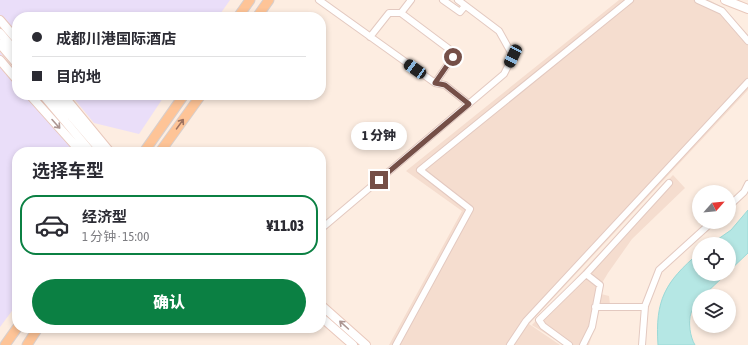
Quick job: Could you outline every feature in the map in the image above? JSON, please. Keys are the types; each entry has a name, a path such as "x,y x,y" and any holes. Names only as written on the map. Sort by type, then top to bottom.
{"main road":[{"path":"242,12 250,0"},
{"path":"261,12 269,0"},
{"path":"725,0 748,9"},
{"path":"0,20 12,34"},
{"path":"0,33 12,47"},
{"path":"0,44 12,58"},
{"path":"0,60 12,74"},
{"path":"34,100 77,147"},
{"path":"47,100 87,147"},
{"path":"57,100 98,147"},
{"path":"67,100 106,147"},
{"path":"148,147 180,100"},
{"path":"164,147 197,100"},
{"path":"326,310 366,345"},
{"path":"326,321 353,345"},
{"path":"5,345 13,333"},
{"path":"27,345 35,333"}],"street":[{"path":"319,0 370,38 435,83 445,85 469,104"},
{"path":"401,12 410,0"},
{"path":"443,0 460,12 465,6"},
{"path":"326,225 504,74 513,56 499,32 458,0"},
{"path":"396,345 470,209 420,170 630,0"},
{"path":"698,0 722,11 748,41"},
{"path":"370,38 389,13 401,12 449,50 453,57 435,83"},
{"path":"510,345 526,321 748,82"},
{"path":"568,345 544,326 539,320 586,274 669,183"},
{"path":"736,199 744,192 748,184"},
{"path":"642,345 645,307 659,270 704,229"},
{"path":"583,345 592,327 600,285 586,274"},
{"path":"596,307 645,307"}],"shaded area":[{"path":"0,0 230,0 222,12 12,12 12,43 0,28"},
{"path":"619,0 709,0 724,8 748,35 748,90 529,324 560,345 389,345 462,211 406,171"},
{"path":"0,52 12,67 12,100 30,100 71,147 12,147 12,311 0,327"},
{"path":"75,100 162,100 139,134 94,123"},
{"path":"673,175 685,188 632,239 608,273 602,283 601,294 609,296 610,304 601,305 589,345 564,345 532,325"}],"water":[{"path":"748,210 748,253 736,264 736,237 721,237 732,229 736,229 736,224"},
{"path":"692,259 692,281 719,281 710,289 692,289 690,329 695,345 658,345 658,316 661,304 670,283"}],"route":[{"path":"379,180 469,104 445,85 435,83 453,57"}]}
